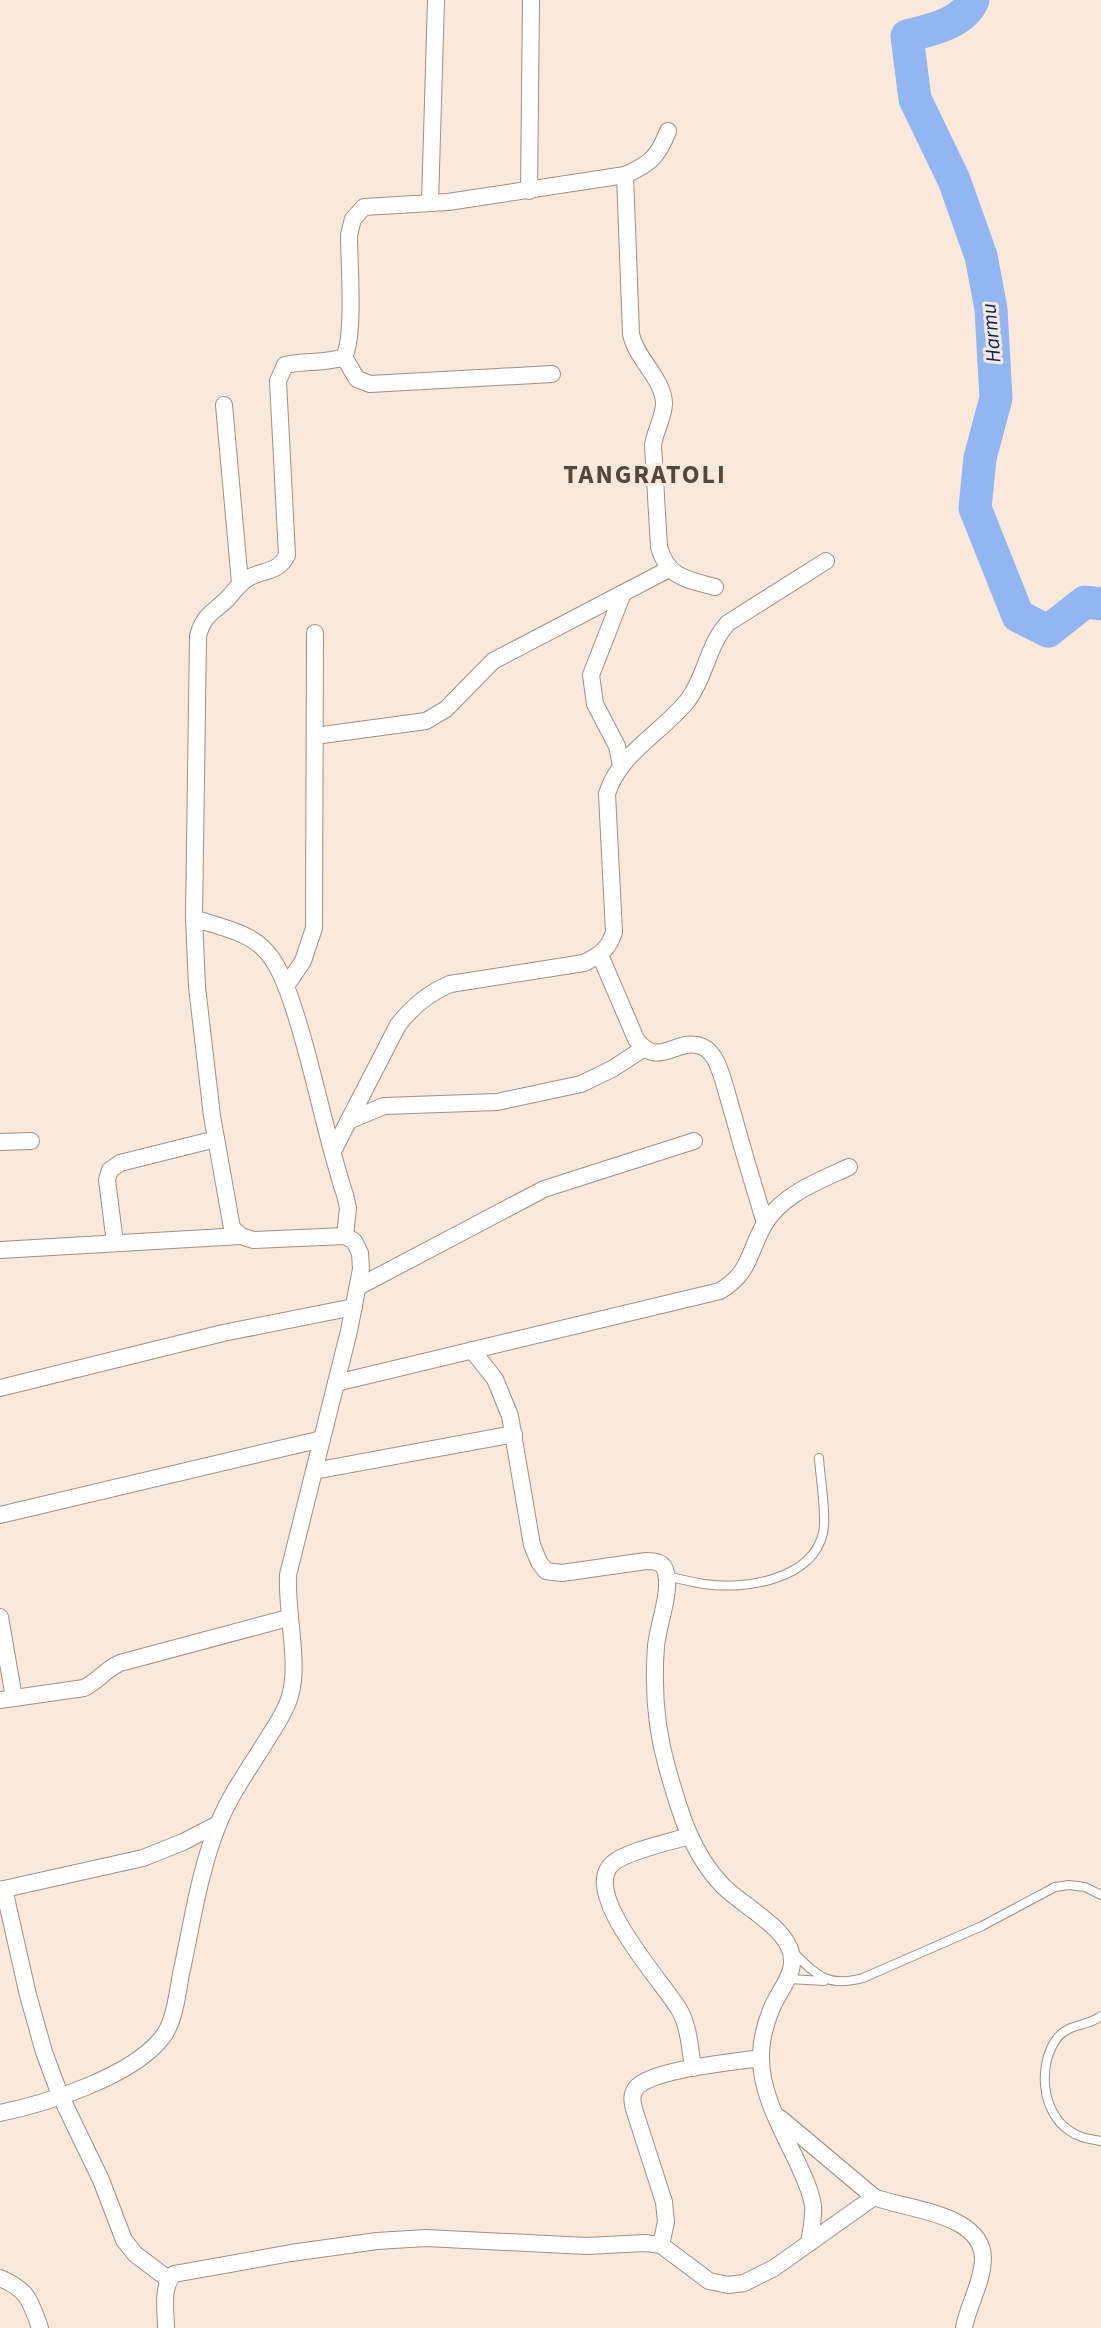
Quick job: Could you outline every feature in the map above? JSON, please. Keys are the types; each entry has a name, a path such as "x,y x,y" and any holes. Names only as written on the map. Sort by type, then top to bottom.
{"street":[{"path":"430,203 436,0"},
{"path":"529,191 531,0"},
{"path":"241,1236 232,1228 228,1214 200,1023 194,918 198,636 201,624 208,614 229,598 240,583 251,576 274,569 283,563 287,555 278,381 280,372 285,365 297,362 332,361 344,357 348,348 349,235 353,219 364,207 430,203 529,191 625,175 646,166 660,151 668,131"},
{"path":"625,175 631,334 634,349 664,398 653,445 659,547 669,569 683,579 715,587"},
{"path":"344,357 358,379 370,384 552,374"},
{"path":"224,405 240,583"},
{"path":"332,1151 398,1025 410,1010 435,990 450,984 584,963 600,955 610,944 614,932 607,794 611,779 688,700 720,632 728,623 826,561"},
{"path":"315,736 435,718 494,661 669,569"},
{"path":"621,766 617,746 595,704 591,675 623,593"},
{"path":"286,986 303,961 314,928 315,633"},
{"path":"194,918 253,940 274,962 286,986 301,1031 348,1208 345,1236"},
{"path":"600,955 636,1039 643,1049 651,1053 661,1053 688,1045 702,1046 711,1052 765,1223"},
{"path":"348,1121 384,1106 497,1102 581,1084 612,1069 643,1049"},
{"path":"115,1244 107,1180 110,1170 120,1163 216,1139"},
{"path":"0,1142 31,1141"},
{"path":"358,1287 544,1189 694,1141"},
{"path":"336,1383 720,1291 735,1282 748,1264 765,1223 783,1203 801,1189 849,1167"},
{"path":"0,1250 241,1236 253,1240 345,1236 354,1241 360,1253 361,1269 336,1383 288,1575 288,1618 294,1680 290,1696 283,1714 218,1824 200,1883 173,2011 164,2037 146,2055 115,2074 60,2095 0,2113"},
{"path":"0,1388 223,1333 354,1307"},
{"path":"472,1350 495,1379 504,1397 514,1434 532,1545 546,1571 562,1573 646,1561 658,1561 664,1567 667,1576 656,1646 656,1696 661,1744 689,1836 722,1885 782,1935 790,1949 792,1963 789,1979 772,2007 764,2029 761,2058 766,2087 776,2115 810,2192 813,2208 809,2243"},
{"path":"314,1471 514,1434"},
{"path":"0,1515 322,1439"},
{"path":"0,1617 7,1699 85,1688 105,1671 120,1663 288,1618"},
{"path":"168,2279 135,2254 124,2240 101,2180 60,2095 31,2006 2,1889 143,1857 183,1842 218,1824"},
{"path":"689,1836 621,1857 611,1864 606,1875 605,1888 611,1907 625,1932 679,2008 687,2026 693,2068"},
{"path":"661,2245 666,2222 664,2202 645,2147 632,2098 634,2091 642,2083 693,2068 761,2058"},
{"path":"776,2115 874,2197 890,2204 949,2218 964,2225 974,2234 981,2247 983,2259 980,2281 964,2328"},
{"path":"168,2279 182,2271 278,2255 377,2241 426,2238 587,2246 645,2243 661,2245 709,2281 728,2285 744,2283 764,2273 874,2197"},
{"path":"0,2278 19,2286 30,2302 40,2328"},
{"path":"166,2328 168,2279"}],"lane":[{"path":"667,1576 705,1584 730,1585 778,1577 800,1567 816,1552 823,1531 818,1458"},
{"path":"789,1979 848,1982 863,1978 982,1926 1055,1887 1085,1887 1101,1895"},
{"path":"790,1949 818,1976 830,1982"},
{"path":"1101,2016 1088,2024 1076,2025 1058,2037 1047,2060 1045,2078 1048,2103 1060,2123 1069,2132 1101,2141"}],"waterway":[{"name":"Harmu","path":"973,0 962,15 954,20 907,36 915,99 954,180 981,256 991,309 996,398 980,458 975,508 1018,616 1048,631 1085,602 1101,604"}],"district":[{"name":"TANGRATOLI","path":"645,474"}]}
